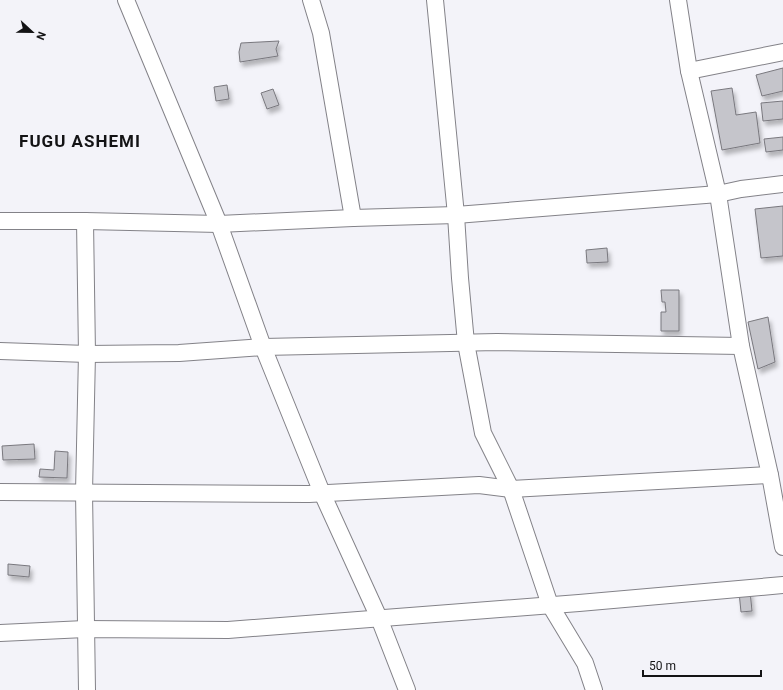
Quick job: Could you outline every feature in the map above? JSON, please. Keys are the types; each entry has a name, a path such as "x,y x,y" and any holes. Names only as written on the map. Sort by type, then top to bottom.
{"street":[{"path":"126,0 219,224 263,347 322,493 379,618 407,690"},
{"path":"311,0 321,33 353,218"},
{"path":"435,0 456,215 466,343 483,432 511,489 550,605 585,663 594,690"},
{"path":"678,0 690,71 718,194 741,346 770,475 783,548"},
{"path":"690,71 783,52"},
{"path":"0,221 219,224 456,215 718,194 741,189 783,184"},
{"path":"85,221 87,354 84,492 86,690"},
{"path":"0,351 87,354 179,353 263,347 497,342 741,346"},
{"path":"0,492 322,493 478,485 511,489 770,475"},
{"path":"0,633 85,629 228,630 783,585"}],"building":[{"path":"279,41 276,49 278,56 240,62 239,52 241,43"},
{"path":"783,68 783,91 762,96 756,75"},
{"path":"227,85 229,99 216,101 214,87"},
{"path":"732,88 736,115 756,112 760,143 722,150 711,91"},
{"path":"273,89 279,105 267,109 261,93"},
{"path":"783,101 783,119 763,121 761,103"},
{"path":"783,137 783,150 766,152 764,139"},
{"path":"783,206 783,256 761,258 755,209"},
{"path":"607,248 608,262 587,263 586,250"},
{"path":"661,290 679,290 679,331 661,331 661,312 666,312 665,302 662,302"},
{"path":"768,317 775,362 758,369 748,322"},
{"path":"34,444 35,459 3,460 2,446"},
{"path":"55,451 68,452 67,478 39,477 40,469 54,470"},
{"path":"8,564 30,566 29,577 8,575"},
{"path":"750,591 752,611 741,612 739,592"}],"district":[{"name":"FUGU ASHEMI","path":"80,141"}]}
